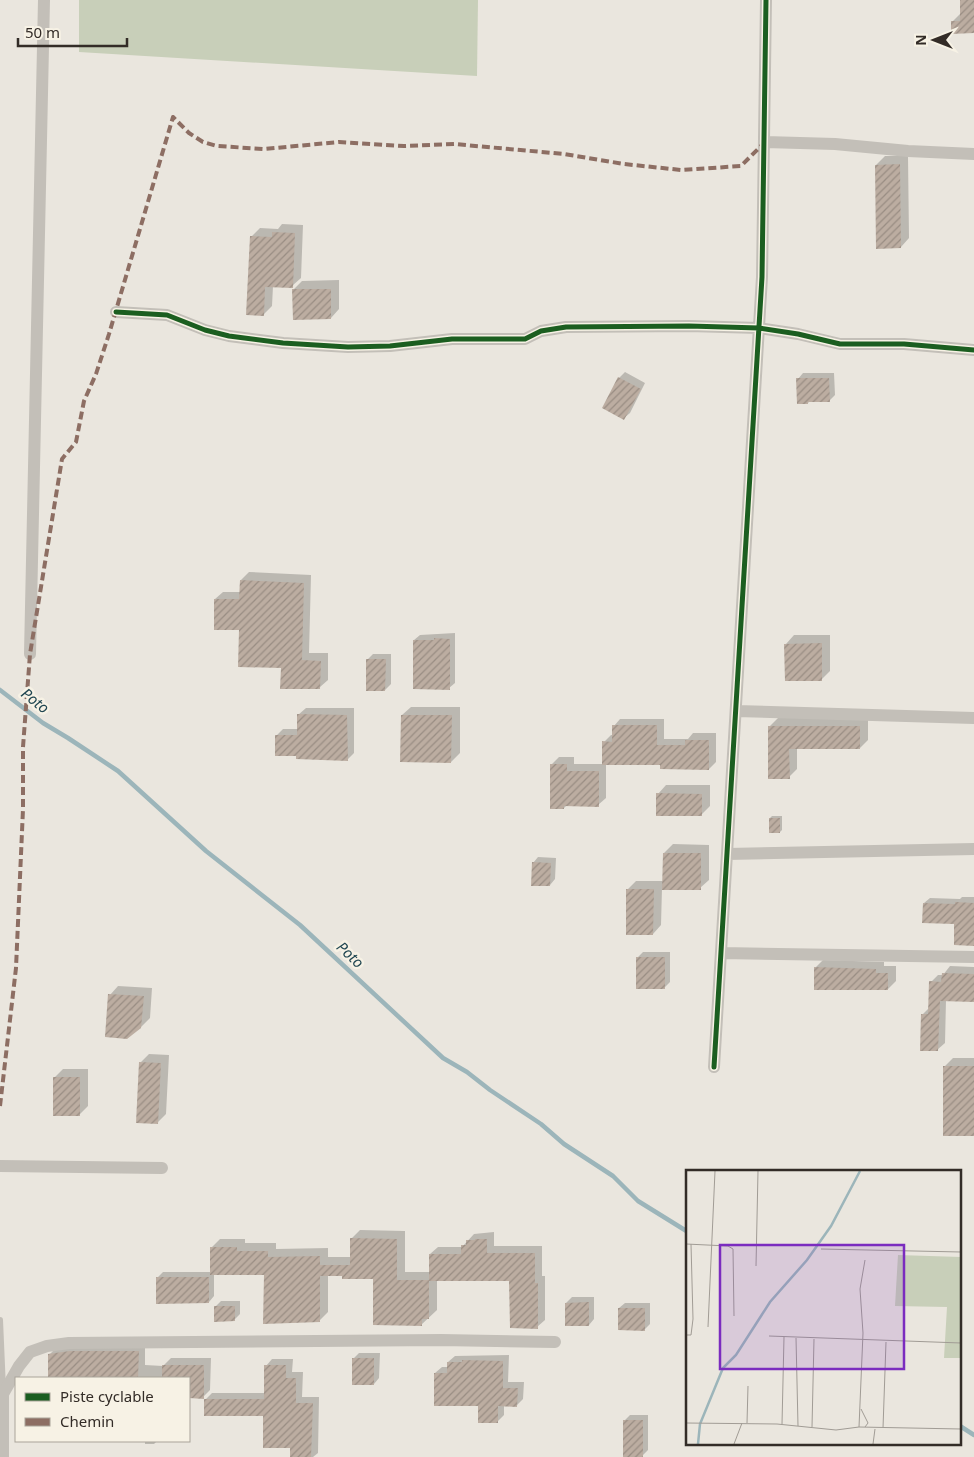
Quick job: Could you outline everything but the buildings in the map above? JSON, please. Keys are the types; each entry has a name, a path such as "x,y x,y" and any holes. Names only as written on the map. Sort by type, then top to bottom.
{"street":[{"path":"30,654 44,0"},
{"path":"714,1067 762,277 766,0"},
{"path":"765,142 835,144 908,151 974,154"},
{"path":"116,312 167,315 204,330 229,336 282,343 348,347 390,346 452,339 525,339 541,332 566,327 689,326 759,328 798,334 840,344 904,344 974,350"},
{"path":"736,711 974,718"},
{"path":"727,854 974,849"},
{"path":"721,953 974,957"},
{"path":"0,1166 162,1168"},
{"path":"2,1457 3,1394 30,1352 47,1346 69,1343 441,1340 555,1342"}],"lane":[{"path":"0,1320 3,1394"}],"green space":[{"path":"79,0 478,0 477,76 79,52"}],"waterway":[{"name":"Poto","path":"0,690 43,723 118,771 206,851 300,925 443,1058 467,1072 490,1090 541,1124 564,1144 613,1176 638,1201 686,1231"},
{"name":"Poto","path":"962,1427 974,1435"}],"marked path":[{"path":"0,1106 16,968 23,809 23,747 30,654 62,459 76,442 84,401 96,374 109,334 173,117 189,133 203,142 217,146 264,149 339,142 404,146 454,144 564,154 624,164 681,170 741,166 765,142"}],"cycle path":[{"path":"714,1067 762,277 766,0"},
{"path":"116,312 167,315 205,330 229,336 283,343 348,347 390,346 452,339 525,339 541,331 566,327 689,326 759,328 798,334 840,344 904,344 974,350"}]}
